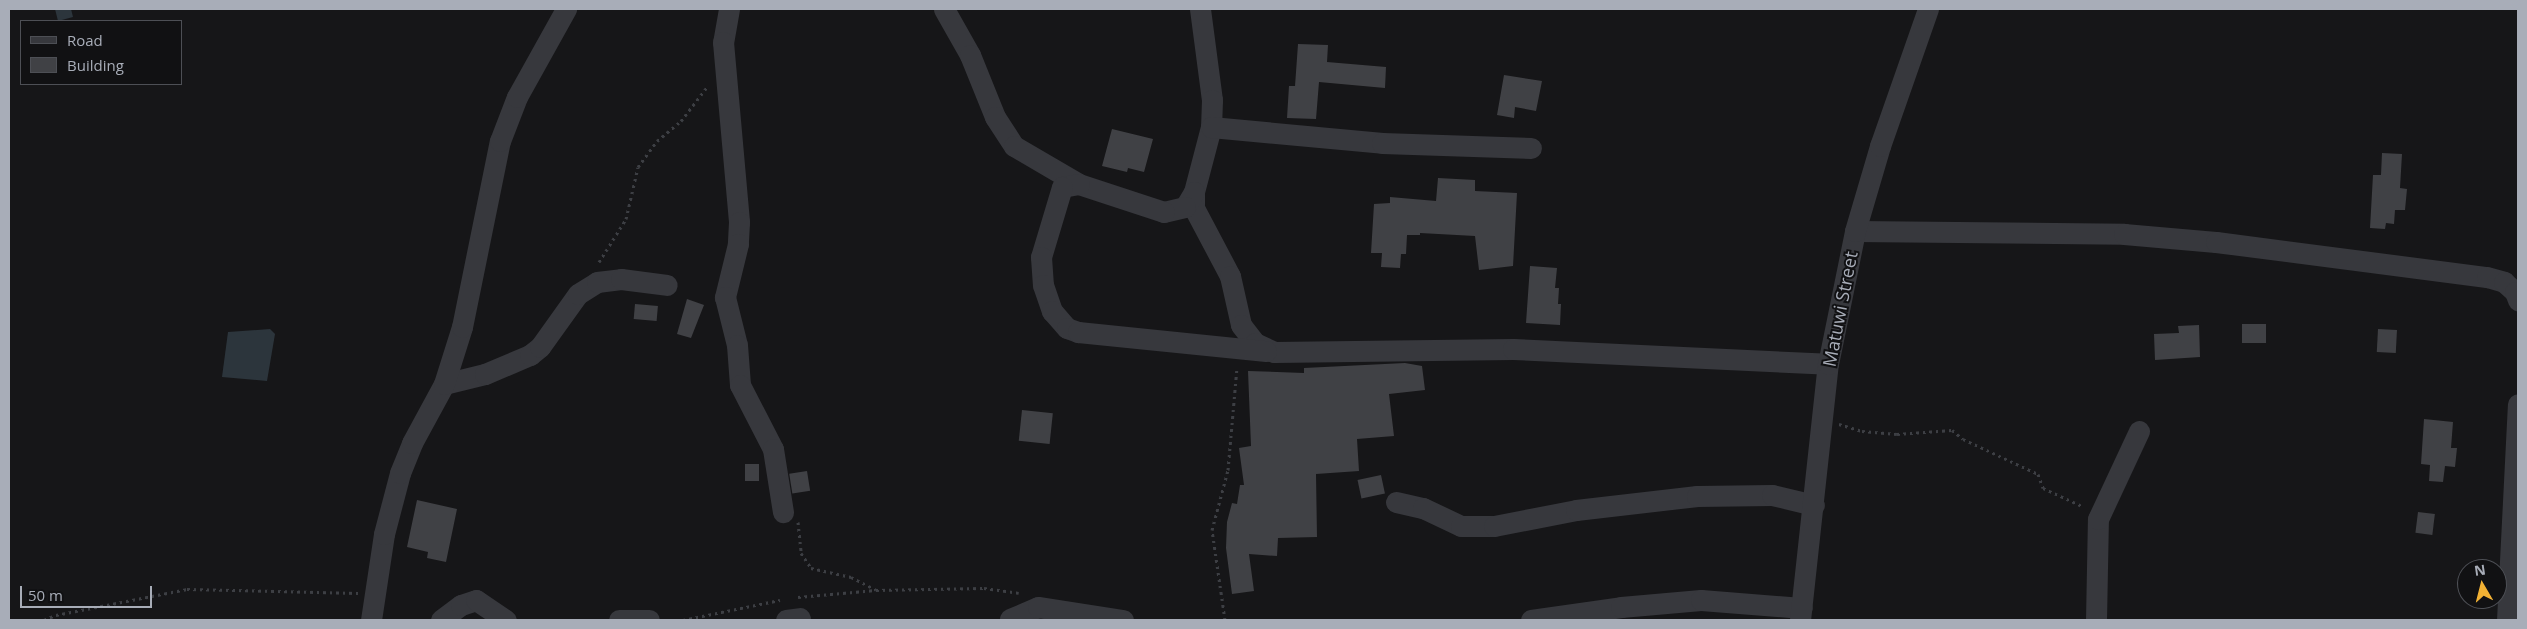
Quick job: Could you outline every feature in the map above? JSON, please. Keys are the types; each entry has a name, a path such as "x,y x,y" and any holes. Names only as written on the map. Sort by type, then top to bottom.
{"street":[{"path":"371,620 374,593 400,473 412,443 444,384 477,267 500,141 517,97 566,9"},
{"path":"729,9 723,42 739,222 738,244 725,297 737,345 740,385 773,449 783,512"},
{"path":"944,9 970,55 995,117 1014,146 1078,184 1164,212 1185,207 1194,192 1211,126 1212,100 1200,9"},
{"name":"Matuwi Street","path":"1801,614 1828,364 1855,231 1880,146 1928,9"},
{"path":"1211,126 1382,143 1531,148"},
{"path":"1078,184 1069,184 1058,194 1042,251 1043,286 1059,322 1078,332 1274,352 1513,349 1828,364"},
{"path":"1194,192 1198,220 1234,287 1246,334 1255,343 1274,352"},
{"path":"1855,231 2124,234 2216,242 2487,277 2504,282 2517,293"},
{"path":"444,384 485,374 530,355 540,347 586,287 608,279 667,285"},
{"path":"2507,620 2518,404"},
{"path":"2096,620 2098,519 2139,431"},
{"path":"1396,502 1423,508 1461,526 1494,526 1576,510 1697,496 1772,495 1814,505"},
{"path":"441,620 461,604 476,600 506,620"},
{"path":"1531,620 1621,607 1701,600 1801,614"},
{"path":"1010,619 1029,609 1051,608 1123,620"},
{"path":"619,620 649,620"}],"path":[{"path":"586,287 607,245 626,218 638,167 657,140 681,121 697,99 726,69"},
{"path":"1225,620 1213,554 1212,530 1228,470 1238,349"},
{"path":"1822,419 1862,431 1897,434 1952,430 1963,439 2038,474 2043,488 2077,502 2098,519"},
{"path":"783,512 785,517 799,524 801,553 812,568 851,577 876,590"},
{"path":"794,612 876,590 984,588 1030,595 1051,608"},
{"path":"44,620 56,615 187,589 374,593"},
{"path":"683,620 787,599"}],"shaded area":[{"path":"55,9 71,9 73,17 58,20"},
{"path":"270,329 275,334 267,381 222,377 228,332"}],"building":[{"path":"1298,44 1328,45 1327,62 1386,67 1385,88 1319,82 1316,119 1287,118 1289,86 1295,86"},
{"path":"1504,75 1542,81 1536,111 1515,107 1514,118 1497,115"},
{"path":"1112,129 1153,139 1144,172 1128,168 1127,172 1102,166"},
{"path":"2382,153 2402,154 2400,188 2407,189 2405,210 2395,210 2394,224 2386,223 2385,229 2370,228 2373,175 2381,175"},
{"path":"1438,178 1475,180 1475,191 1517,193 1513,266 1479,270 1475,236 1420,233 1420,235 1407,235 1406,254 1401,254 1400,268 1381,267 1382,253 1371,253 1374,204 1390,203 1390,197 1436,201"},
{"path":"1530,266 1557,268 1555,288 1559,288 1558,304 1561,304 1560,325 1526,323"},
{"path":"687,299 704,305 691,338 677,334"},
{"path":"635,304 658,306 657,321 634,319"},
{"path":"2242,324 2266,324 2266,343 2242,343"},
{"path":"2199,325 2200,357 2155,360 2154,334 2179,333 2178,326"},
{"path":"2378,329 2397,330 2396,353 2377,352"},
{"path":"1405,363 1422,366 1425,390 1389,394 1394,436 1357,439 1359,471 1316,474 1317,537 1278,538 1277,556 1249,554 1254,591 1232,594 1226,548 1227,522 1232,503 1237,504 1240,485 1244,485 1239,448 1251,446 1248,371 1304,373 1304,368"},
{"path":"1022,410 1053,413 1050,444 1019,441"},
{"path":"2424,419 2453,422 2451,448 2457,448 2455,467 2445,466 2443,482 2429,481 2430,465 2421,464"},
{"path":"745,464 759,464 759,481 745,481"},
{"path":"807,471 810,491 792,494 789,474"},
{"path":"1381,475 1385,494 1361,499 1358,480"},
{"path":"417,500 457,509 446,562 427,558 428,552 407,547"},
{"path":"2418,512 2435,514 2432,535 2415,533"}]}
